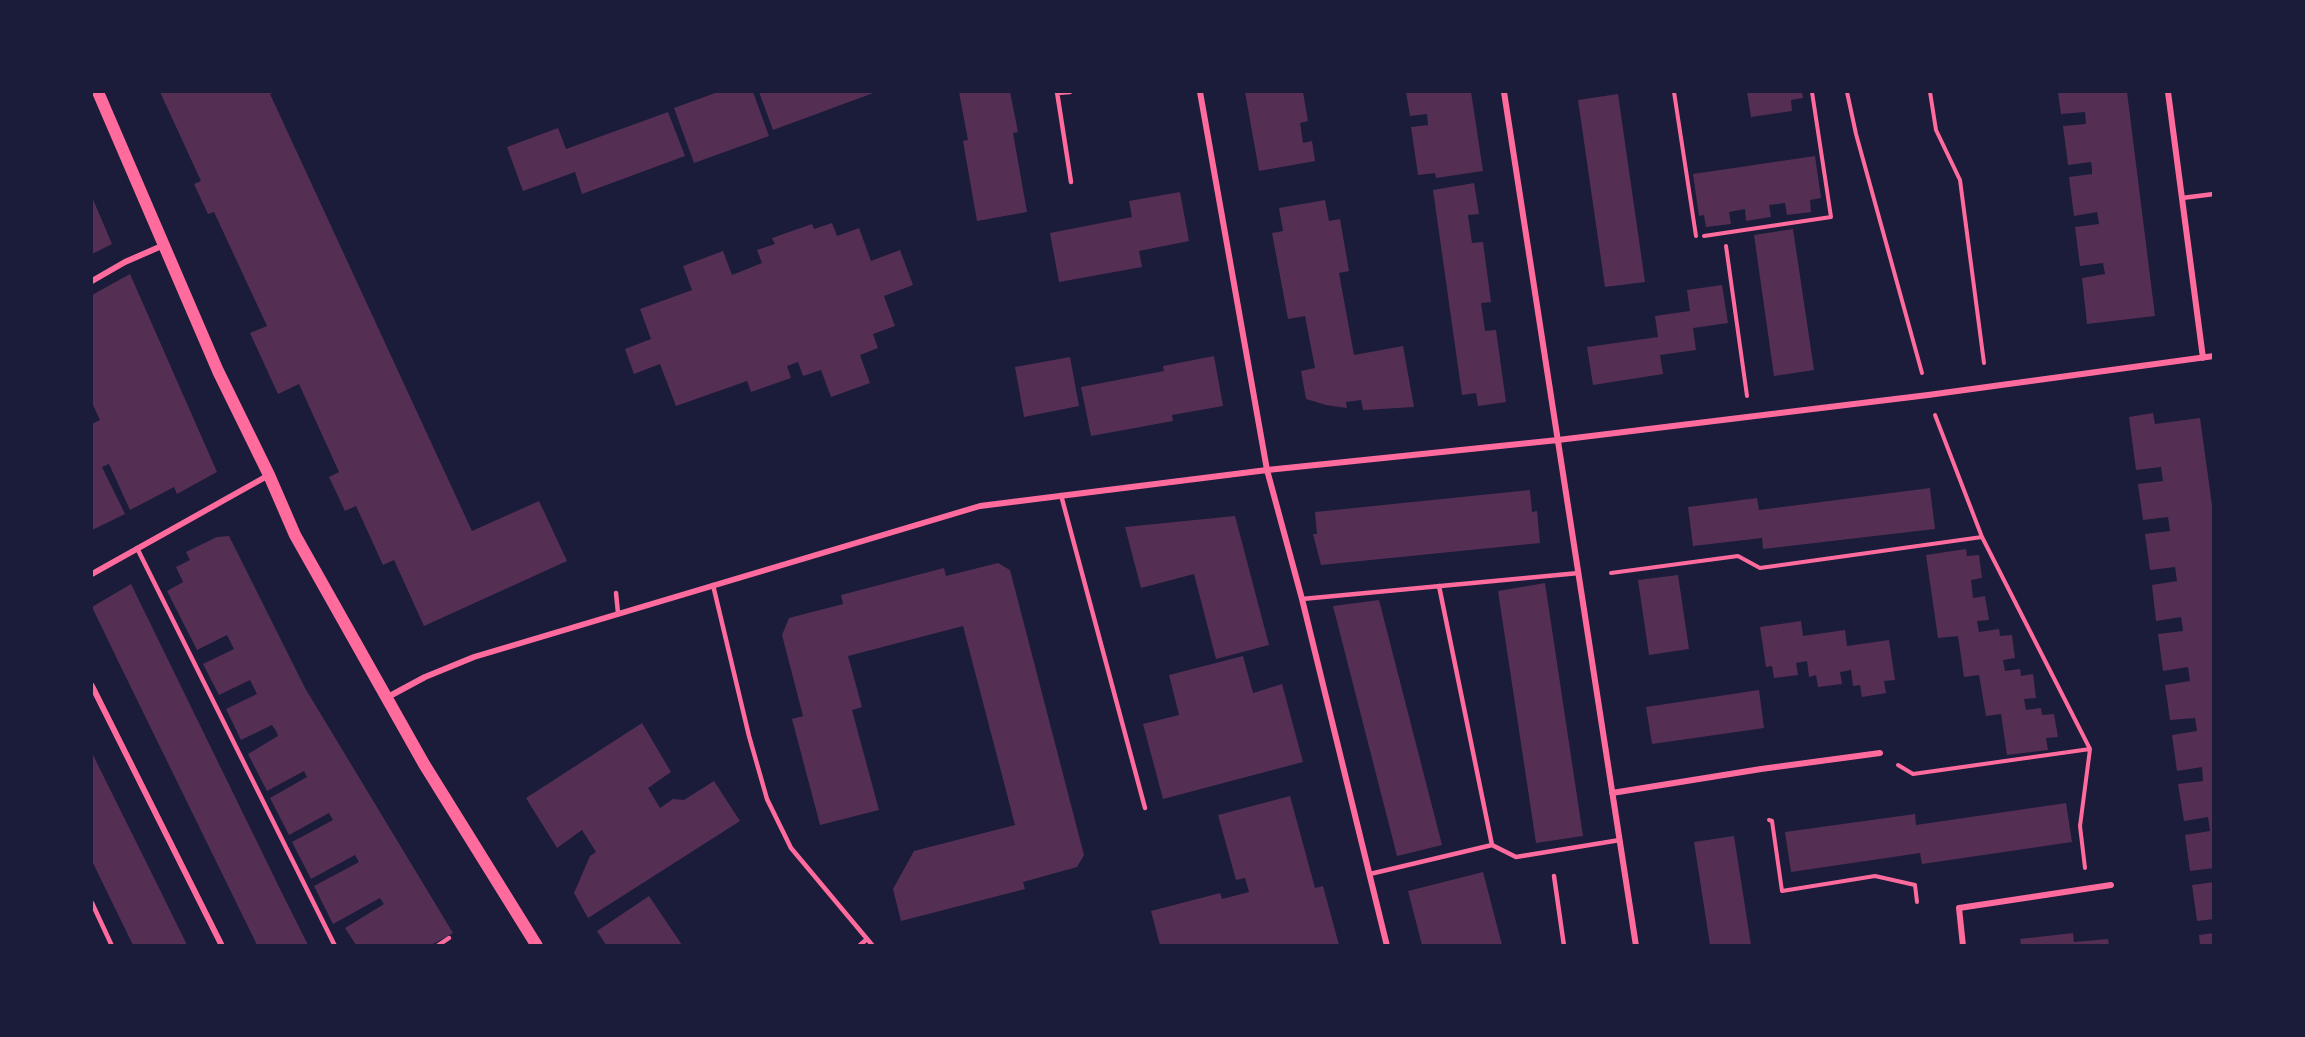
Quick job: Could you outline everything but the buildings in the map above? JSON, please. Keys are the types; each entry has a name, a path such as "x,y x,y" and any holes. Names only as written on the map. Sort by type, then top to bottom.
{"main road":[{"path":"98,92 218,371 296,535 386,698 456,818 537,945"}],"street":[{"path":"1200,92 1267,470 1302,599 1387,945"},
{"path":"1504,92 1636,945"},
{"path":"2168,92 2203,358"},
{"path":"92,281 125,262 165,244"},
{"path":"386,698 425,677 474,657 980,506 1060,494 1267,470 1558,440 1928,395 2214,356"},
{"path":"92,574 269,475"},
{"path":"92,686 222,945"},
{"path":"1612,793 1880,753"},
{"path":"1963,945 1959,908 2111,885"}],"lane":[{"path":"1070,92 1057,92 1071,182"},
{"path":"2182,198 2214,194"},
{"path":"1060,494 1146,808"},
{"path":"137,547 334,945"},
{"path":"1302,599 1579,573"},
{"path":"713,584 749,736 767,799 791,848 873,945"},
{"path":"1439,586 1492,845"},
{"path":"616,593 618,613"},
{"path":"1370,874 1492,845 1516,857 1620,840"},
{"path":"1554,876 1564,945"},
{"path":"92,903 112,945"},
{"path":"437,945 449,938"},
{"path":"859,945 867,939"}],"path":[{"path":"1674,92 1696,236"},
{"path":"1704,236 1831,217 1812,92"},
{"path":"1847,92 1856,134 1928,395 1983,537 2090,749 2080,826 2087,877"},
{"path":"1930,92 1936,130 1960,180 1984,363"},
{"path":"1726,246 1747,397"},
{"path":"1611,573 1738,556 1760,568 1983,537"},
{"path":"1880,753 1913,774 2090,749"},
{"path":"1768,820 1772,821 1782,891 1875,876 1915,885 1917,902"}]}
